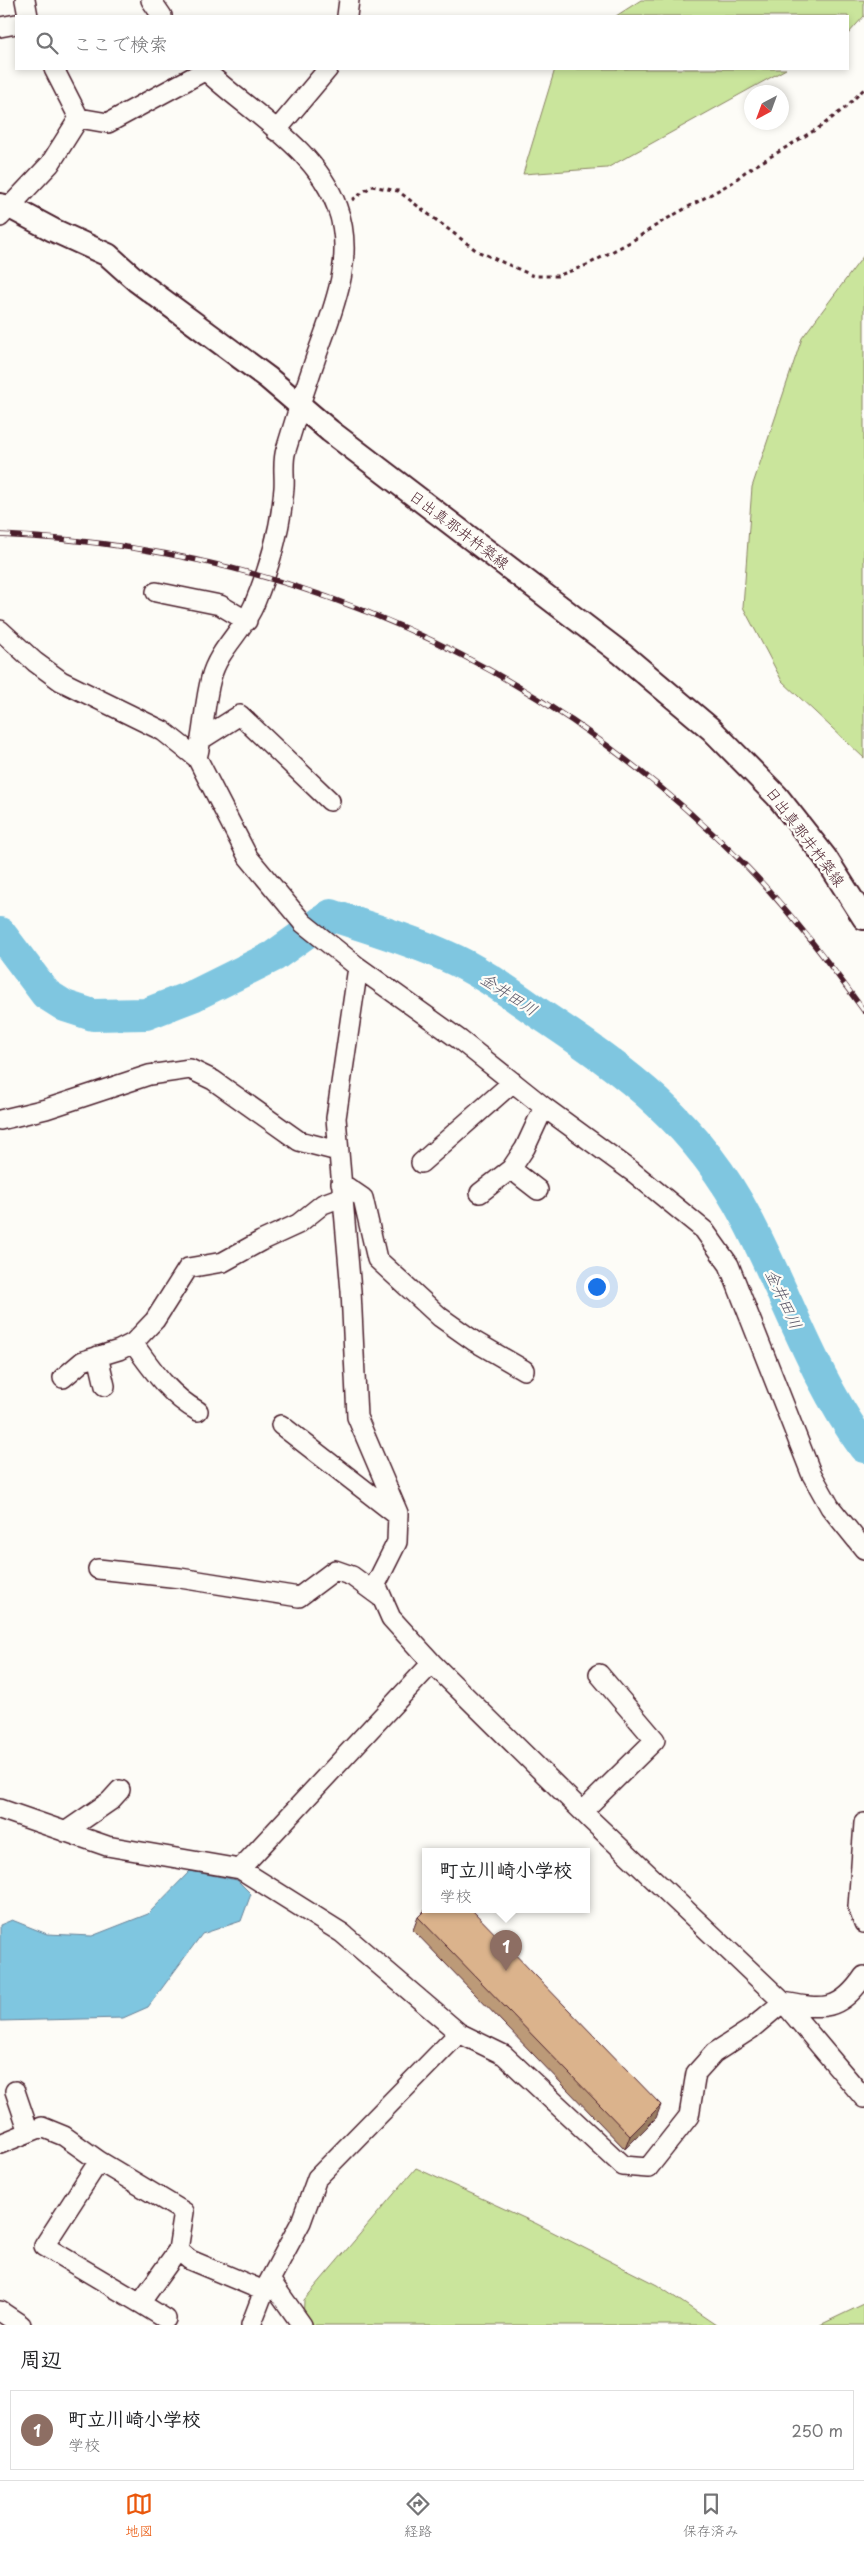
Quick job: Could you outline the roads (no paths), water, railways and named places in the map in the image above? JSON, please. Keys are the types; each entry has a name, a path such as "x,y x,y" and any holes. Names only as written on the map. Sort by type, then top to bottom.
{"main road":[{"name":"日出真那井杵築線","path":"3,209 108,255 137,281 268,378 416,498 622,654 711,729 777,796 825,857 864,918"}],"street":[{"path":"25,0 28,15"},
{"path":"151,0 161,15"},
{"path":"347,15 349,0"},
{"path":"0,27 15,24"},
{"path":"55,70 79,118"},
{"path":"79,118 108,123 203,70"},
{"path":"197,758 202,739 211,678 217,660 246,621 254,604 280,518 284,488 285,452 340,289 345,245 338,209 329,189 312,162 206,70"},
{"path":"276,131 327,70"},
{"path":"3,209 50,164 79,118"},
{"path":"156,592 220,606 246,621"},
{"path":"0,630 35,662 61,680 163,731 197,758 248,857 304,922 358,967 460,1040 544,1107 633,1172 704,1230 730,1265 811,1473 830,1507 864,1549"},
{"path":"202,739 240,715 330,801"},
{"path":"358,967 336,1118 351,1291 357,1417 398,1516 397,1542 376,1584 382,1598 391,1618 432,1663 582,1811 783,2002 864,2098"},
{"path":"0,1120 46,1108 149,1075 190,1069 213,1080 300,1141 338,1151"},
{"path":"421,1163 513,1082"},
{"path":"480,1193 512,1169 526,1148 544,1107"},
{"path":"512,1169 538,1190"},
{"path":"63,1378 83,1361 133,1343 155,1320 188,1268 223,1262 261,1241 298,1224 342,1190"},
{"path":"342,1190 363,1198 377,1259 440,1317 474,1341 524,1370"},
{"path":"133,1343 168,1390 183,1403 198,1411"},
{"path":"98,1356 105,1386"},
{"path":"281,1425 398,1516"},
{"path":"98,1569 180,1578 299,1597 335,1570 352,1576 382,1598"},
{"path":"240,1869 432,1663"},
{"path":"582,1811 655,1740 598,1674"},
{"path":"65,1832 110,1801 120,1790"},
{"path":"0,1809 107,1846 240,1869 342,1933 460,2033 504,2055 623,2166 648,2168 689,2116 696,2073 714,2053 751,2029 783,2002"},
{"path":"864,1823 858,1907 864,1923"},
{"path":"783,2002 820,2009 841,2001 864,1976"},
{"path":"251,2325 267,2286 301,2222 317,2178 460,2033"},
{"path":"15,2091 29,2132"},
{"path":"0,2144 42,2126 64,2136 99,2161 184,2212 178,2250 140,2303"},
{"path":"99,2161 44,2246 166,2319"},
{"path":"178,2250 190,2260 267,2286 302,2325"},
{"path":"0,2311 21,2325"}],"water":[{"path":"190,1871 237,1880 251,1894 241,1921 202,1934 148,2007 123,2018 0,2021 0,1925 12,1920 47,1934 92,1936 148,1914"}],"waterway":[{"name":"金井田川","path":"0,933 46,994 65,1006 93,1015 146,1014 195,995 274,956 331,915 418,944 482,975 631,1079 683,1128 706,1155 747,1219 815,1364 846,1420 864,1447"}],"railway":[{"path":"0,535 107,544 210,563 310,591 406,628 498,675 585,730 668,794 763,884 808,937 864,1011"}],"place":[{"name":"町立川崎小学校","path":"506,1971"}]}
